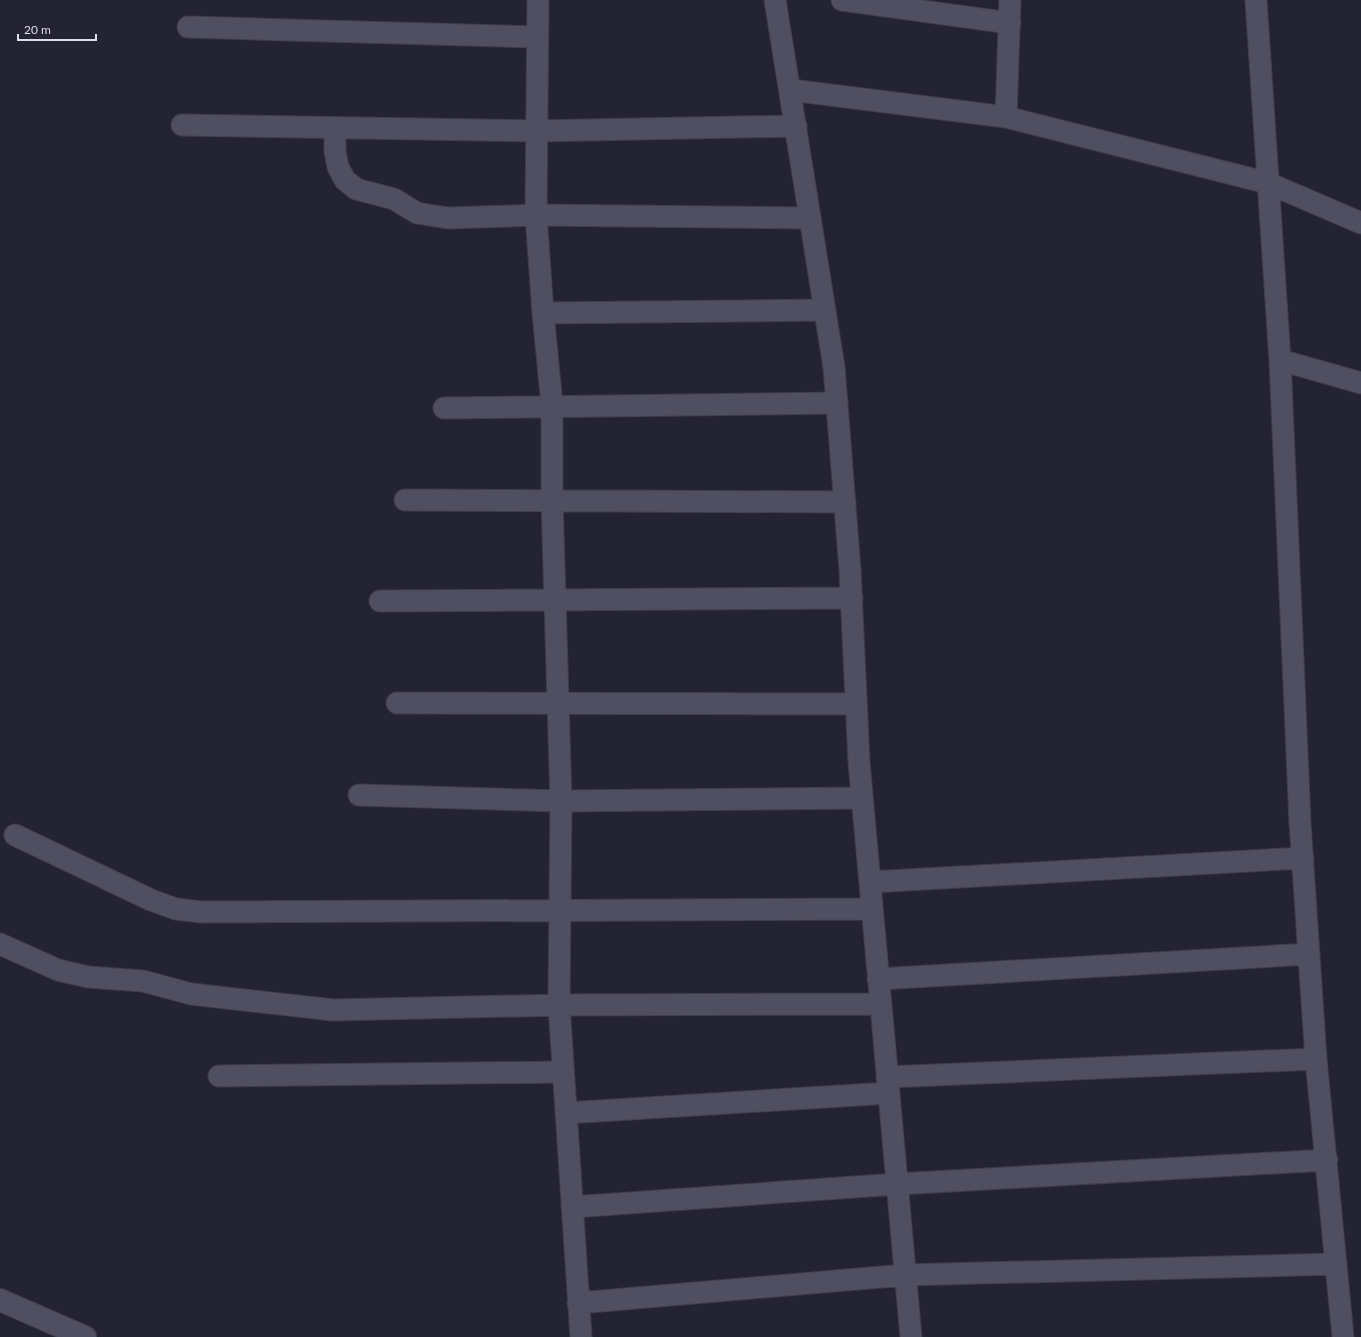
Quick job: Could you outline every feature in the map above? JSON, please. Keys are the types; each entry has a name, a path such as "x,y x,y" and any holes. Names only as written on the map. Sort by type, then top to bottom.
{"street":[{"path":"538,0 536,215 543,313 552,405 552,500 561,800 558,909 559,1005 581,1337"},
{"path":"775,0 791,90 834,367 852,598 856,704 862,798 911,1337"},
{"path":"842,0 1010,23"},
{"path":"1006,118 1010,0"},
{"path":"1256,0 1280,360 1303,858 1316,1059 1343,1337"},
{"path":"188,27 537,37"},
{"path":"791,90 1006,118 1268,183 1361,223"},
{"path":"182,125 537,131 796,126"},
{"path":"335,128 335,151 338,167 345,180 356,189 394,199 417,213 432,216 448,218 536,215 810,218"},
{"path":"543,313 824,310"},
{"path":"1280,360 1361,383"},
{"path":"444,408 552,405 836,403"},
{"path":"405,500 845,502"},
{"path":"380,601 852,598"},
{"path":"397,703 856,704"},
{"path":"359,795 561,800 862,798"},
{"path":"15,835 151,900 176,909 225,912 558,909 872,909"},
{"path":"870,882 1303,858"},
{"path":"0,944 58,970 88,977 143,981 191,994 333,1010 559,1005 881,1004"},
{"path":"878,979 1310,954"},
{"path":"566,1113 888,1085 1316,1059"},
{"path":"219,1076 563,1072"},
{"path":"572,1207 897,1184 1327,1160"},
{"path":"578,1302 905,1275 1336,1264"},
{"path":"0,1300 85,1337"}]}
